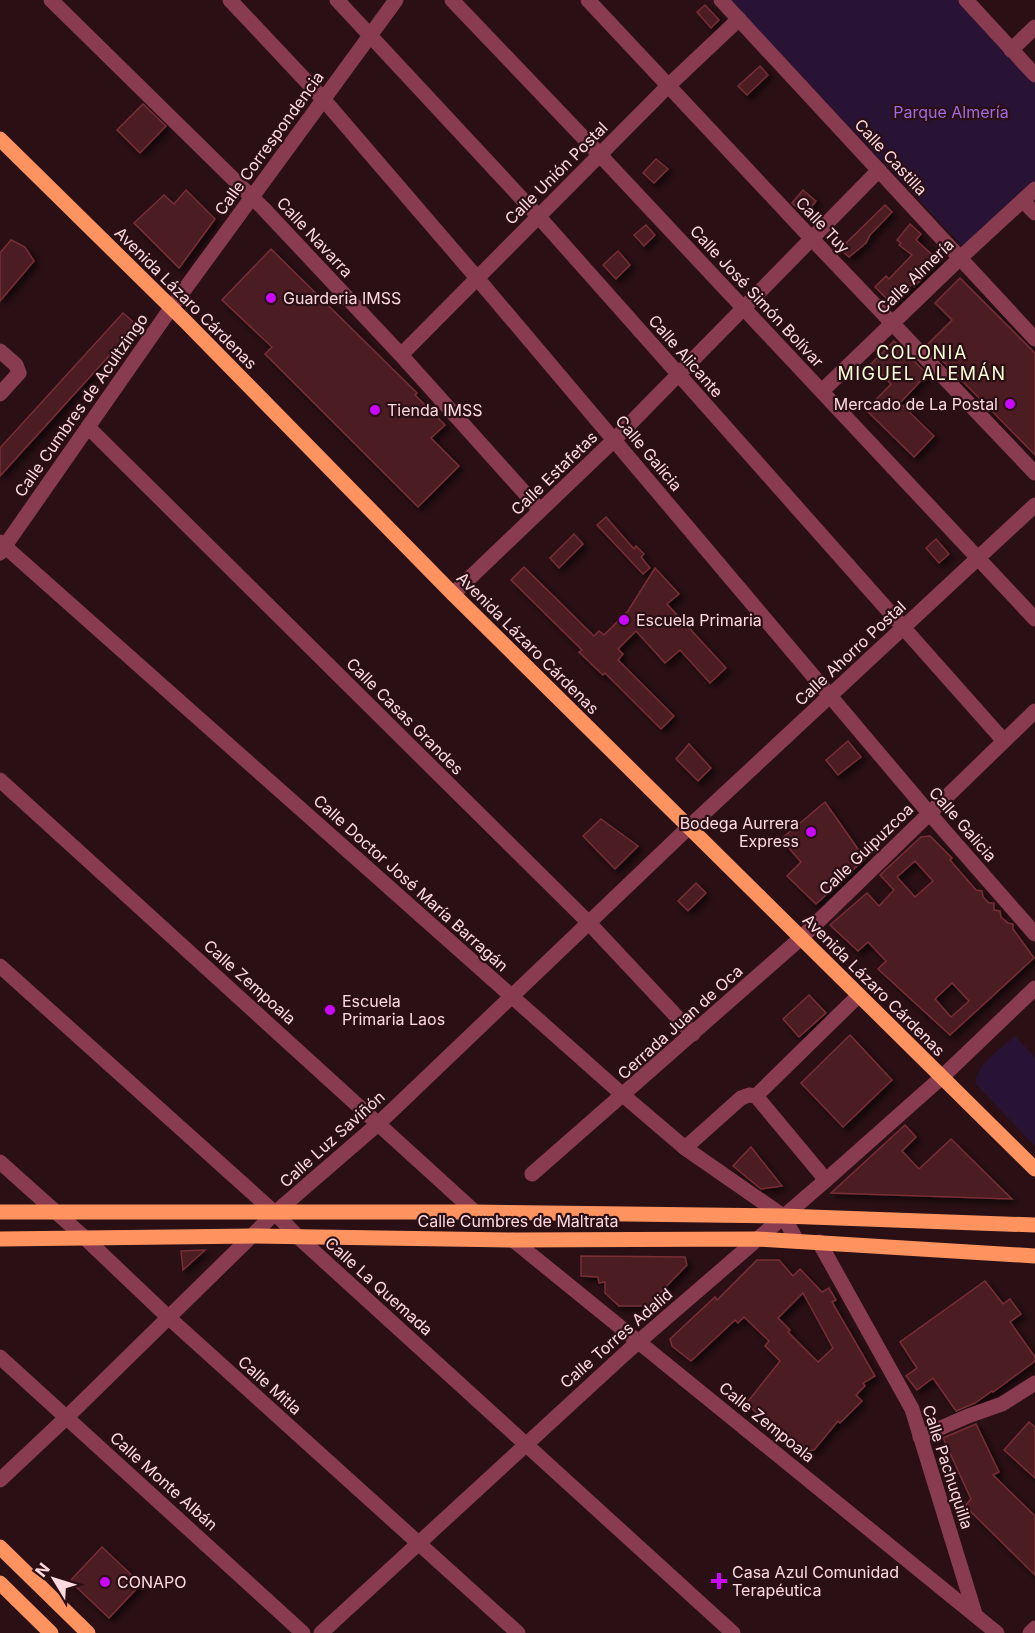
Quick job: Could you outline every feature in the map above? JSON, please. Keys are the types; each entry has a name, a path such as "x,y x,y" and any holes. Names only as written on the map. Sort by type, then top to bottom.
{"main road":[{"name":"Avenida Lázaro Cárdenas","path":"0,139 171,308 453,594 1035,1169"},
{"name":"Calle Cumbres de Maltrata","path":"0,1212 475,1212 783,1216 1035,1225"},
{"name":"Calle Cumbres de Maltrata","path":"0,1239 254,1236 513,1240 757,1239 1035,1256"},
{"path":"0,1547 88,1633"},
{"path":"0,1583 51,1633"}],"street":[{"name":"Calle Navarra","path":"51,0 252,197 402,355 540,510"},
{"name":"Calle Galicia","path":"230,0 324,100 929,813 1035,934"},
{"name":"Calle Alicante","path":"337,0 539,217 1004,741"},
{"name":"Calle Correspondencia","path":"171,308 396,0"},
{"name":"Calle José Simón Bolívar","path":"452,0 1035,619"},
{"name":"Calle Tuy","path":"588,0 1035,473"},
{"name":"Calle Castilla","path":"721,0 1035,339"},
{"path":"966,0 1035,75"},
{"name":"Calle Unión Postal","path":"402,355 668,86 739,19"},
{"path":"1011,50 1035,27"},
{"name":"Calle Estafetas","path":"453,594 614,440 879,170"},
{"name":"Calle Almería","path":"822,391 1035,189"},
{"path":"1023,201 1035,213"},
{"name":"Calle Cumbres de Acultzingo","path":"2,547 171,308"},
{"path":"0,351 16,365 19,373 0,394"},
{"name":"Calle Casas Grandes","path":"88,427 589,922 693,1034"},
{"name":"Calle Ahorro Postal","path":"689,827 1035,505"},
{"name":"Calle Doctor José María Barragán","path":"2,547 624,1096 685,1148 783,1216 797,1240"},
{"name":"Calle Guipuzcoa","path":"801,938 1035,711"},
{"name":"Calle Zempoala","path":"0,780 475,1212"},
{"name":"Calle Luz Saviñón","path":"0,1480 254,1236 275,1213 379,1123 689,827"},
{"name":"Cerrada Juan de Oca","path":"532,1174 624,1096 801,938"},
{"name":"Calle La Quemada","path":"0,966 275,1213 297,1236 733,1633"},
{"name":"Calle Torres Adalid","path":"321,1633 638,1341 942,1077 1035,988"},
{"path":"756,1096 859,995"},
{"path":"685,1148 741,1098 749,1095 756,1096 826,1180"},
{"name":"Calle Mitla","path":"0,1162 518,1633"},
{"name":"Calle Zempoala","path":"513,1240 997,1633"},
{"name":"Calle Pachuquilla","path":"819,1242 912,1409 975,1614"},
{"name":"Calle Monte Albán","path":"0,1357 303,1633"},
{"path":"920,1437 1002,1404 1035,1383"},
{"path":"1030,1633 1035,1628"}],"green space":[{"name":"Parque Almería","path":"730,0 961,0 1035,78 1035,184 965,249"},
{"path":"1015,1036 1035,1057 1035,1146 975,1083 985,1063"}],"building":[{"path":"705,5 719,20 711,28 697,12"},
{"path":"760,66 768,75 747,95 738,86"},
{"path":"143,104 166,126 140,153 117,130"},
{"path":"656,159 668,169 654,183 643,173"},
{"path":"186,190 215,219 179,268 134,223 164,195 174,204"},
{"path":"803,190 816,201 805,215 792,203"},
{"path":"885,205 892,212 870,235 866,243 849,257 840,249"},
{"path":"910,224 921,234 916,240 939,261 914,287 911,285 892,304 875,287 886,276 889,279 912,255 899,245 901,243 897,240"},
{"path":"646,225 655,235 644,246 634,235"},
{"path":"11,240 25,247 34,261 0,301 0,253"},
{"name":"Tienda IMSS","path":"271,249 417,393 415,395 445,425 431,438 459,466 418,507 265,354 272,347 222,300"},
{"path":"618,251 630,265 616,279 603,265"},
{"name":"Mercado de La Postal","path":"960,278 1035,353 1035,455 927,345 952,320 935,303"},
{"path":"123,313 137,325 0,476 0,448"},
{"path":"894,341 927,374 900,403 934,436 914,457 866,410 891,384 871,364"},
{"path":"606,517 634,549 636,546 644,554 641,557 650,568 643,574 597,525"},
{"path":"574,534 583,544 559,568 550,558"},
{"path":"936,539 949,554 939,563 926,548"},
{"path":"524,567 594,636 599,631 604,635 628,611 655,568 679,594 667,604 726,668 710,683 680,650 665,663 636,631 618,649 623,654 618,660 674,716 661,729 605,673 603,675 579,652 582,650 511,580"},
{"path":"848,741 861,757 838,775 826,760"},
{"path":"689,744 711,768 698,781 676,759"},
{"path":"825,802 865,859 816,904 787,876 801,862 781,839"},
{"path":"601,819 638,846 615,869 583,836"},
{"path":"930,836 952,858 950,860 976,890 982,891 983,897 989,903 994,903 994,910 1000,911 1001,917 1013,924 1013,929 1034,958 950,1035 878,969 886,961 868,942 858,951 830,925 867,893 879,906 894,890 880,875 921,837","holes":["915,861 933,881 915,897 897,877","952,983 969,1001 951,1017 935,999"]},
{"path":"696,883 706,893 688,911 678,901"},
{"path":"809,995 826,1013 799,1037 783,1019"},
{"path":"850,1035 892,1080 843,1127 801,1083"},
{"path":"905,1125 916,1137 902,1151 919,1169 951,1139 1012,1199 831,1193"},
{"path":"751,1147 782,1186 761,1189 733,1166"},
{"path":"205,1250 183,1270 181,1251"},
{"path":"581,1256 685,1257 687,1265 647,1306 619,1306 605,1293 605,1282 599,1283 598,1277 581,1276"},
{"path":"757,1260 779,1260 793,1276 800,1269 822,1292 829,1288 836,1300 832,1302 875,1376 863,1383 865,1386 856,1395 862,1401 840,1423 838,1421 814,1450 804,1451 746,1404 780,1361 765,1346 769,1341 744,1317 738,1323 735,1320 691,1361 672,1346 670,1339 715,1297 717,1300","holes":["803,1293 833,1348 818,1362 788,1332 790,1330 778,1318"]},
{"path":"985,1281 1003,1304 1010,1299 1021,1314 1010,1322 1035,1357 1035,1361 993,1392 956,1411 933,1378 917,1390 906,1376 917,1368 900,1342"},
{"path":"1029,1422 1035,1427 1035,1478 1004,1450"},
{"path":"976,1424 999,1472 993,1475 1035,1516 1035,1575 965,1506 971,1499 943,1438"},
{"name":"CONAPO","path":"102,1547 141,1584 109,1618 70,1581"}],"place":[{"name":"Guarderia IMSS","path":"271,298"},
{"name":"Mercado de La Postal","path":"1010,404"},
{"name":"Tienda IMSS","path":"375,410"},
{"name":"Escuela Primaria","path":"624,620"},
{"name":"Bodega Aurrera Express","path":"811,832"},
{"name":"Escuela Primaria Laos","path":"330,1010"},
{"name":"Casa Azul Comunidad Terapéutica","path":"719,1581"},
{"name":"CONAPO","path":"105,1582"}],"district":[{"name":"COLONIA MIGUEL ALEMÁN","path":"922,364"}]}
